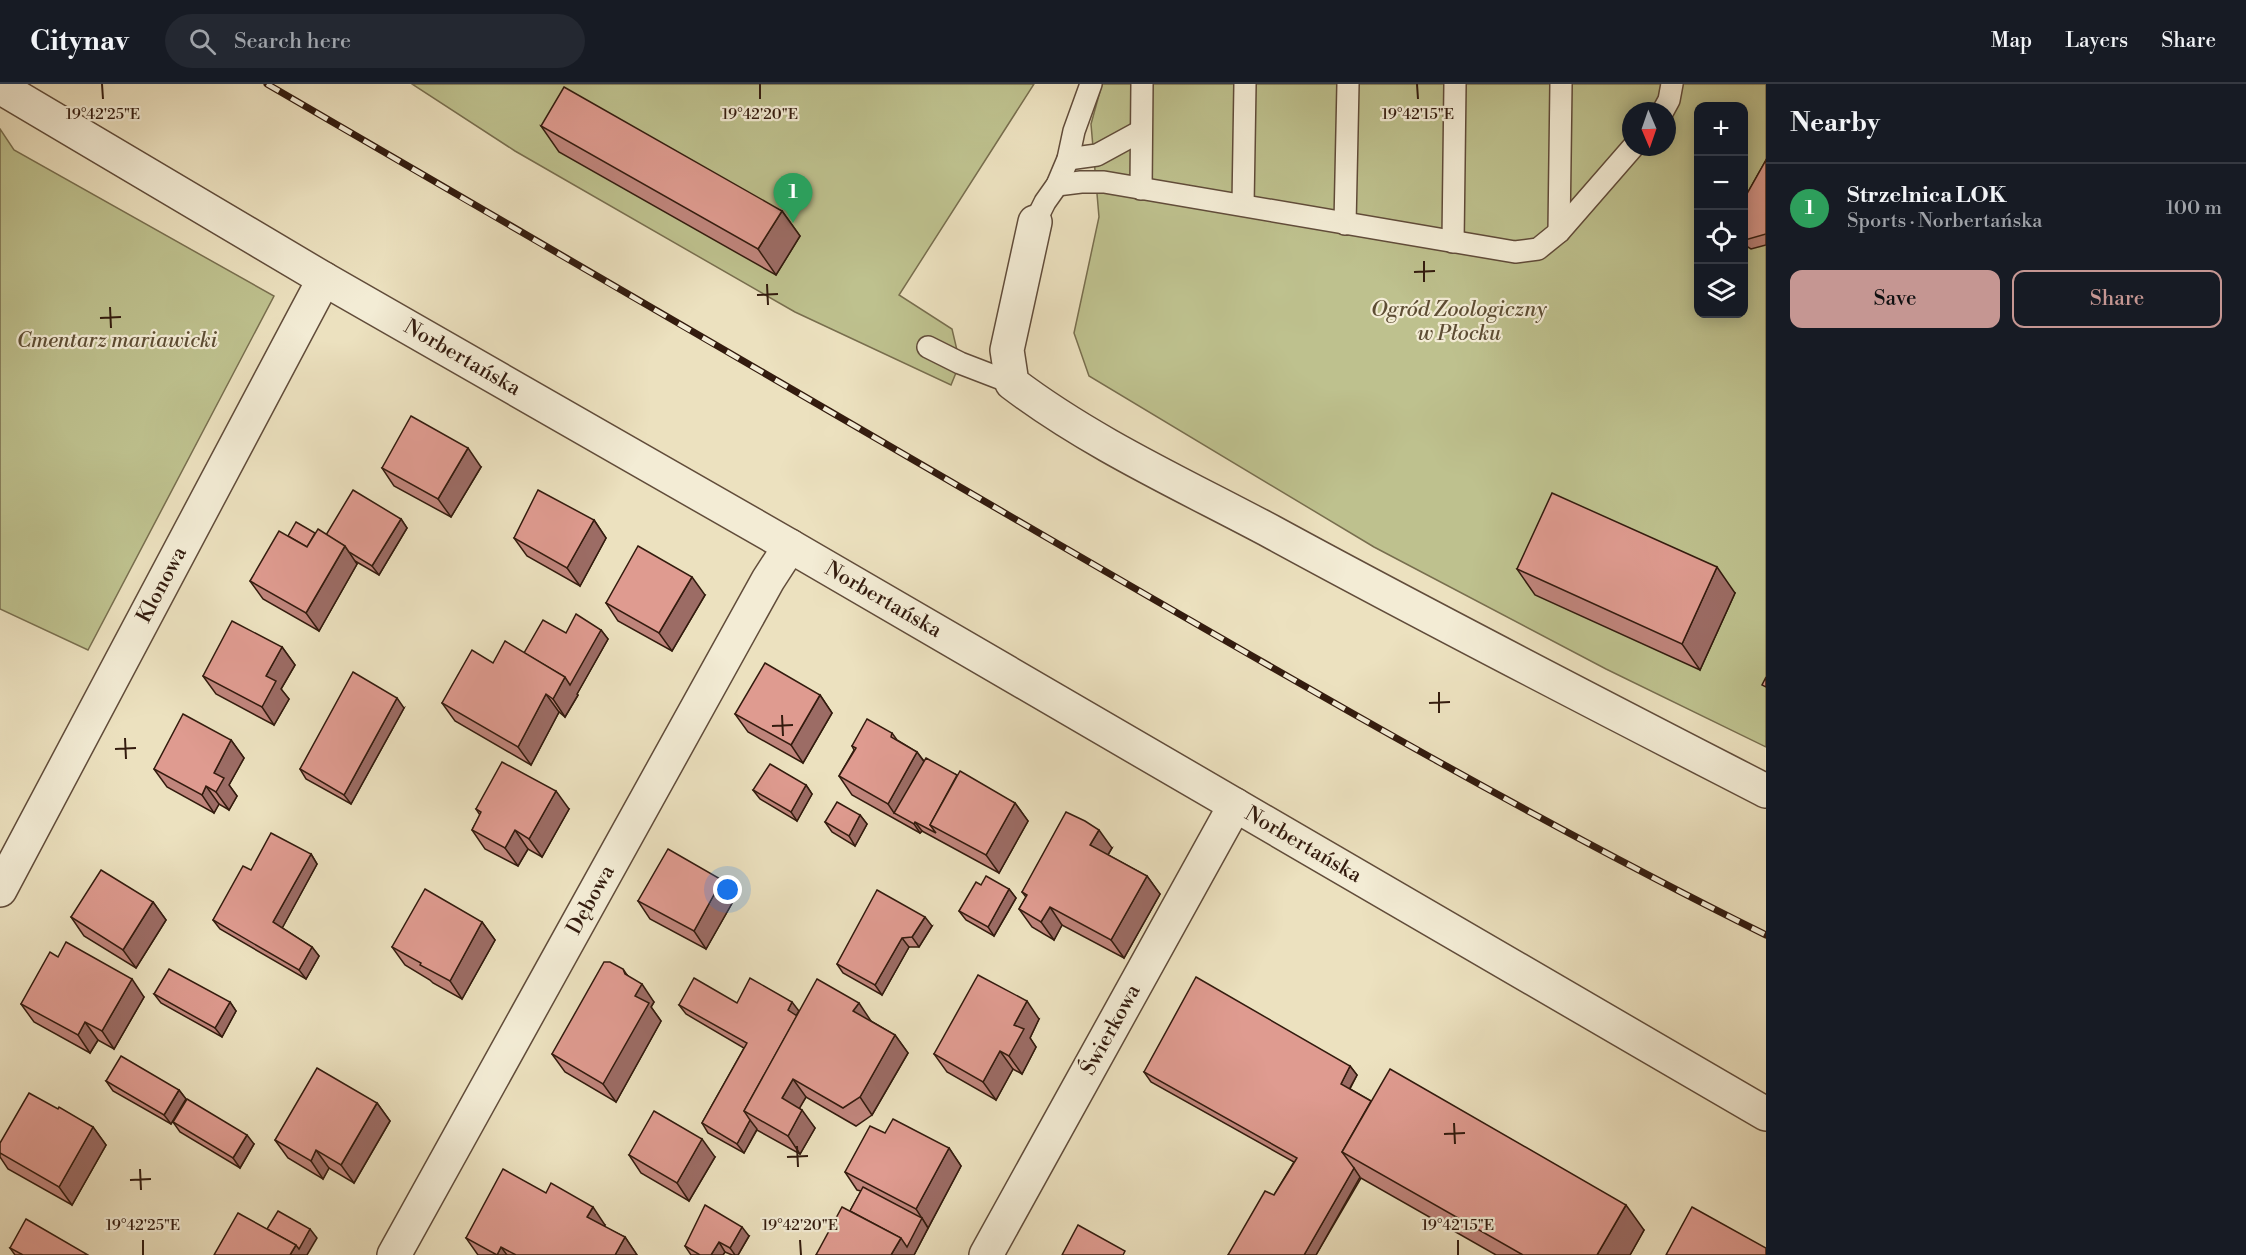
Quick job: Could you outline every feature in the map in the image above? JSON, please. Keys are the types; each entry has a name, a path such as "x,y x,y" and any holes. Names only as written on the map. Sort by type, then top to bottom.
{"street":[{"name":"Norbertańska","path":"0,87 324,279 790,546 1766,1114"},
{"path":"1035,222 1007,350 1012,383 1047,410 1151,468 1462,635 1766,792"},
{"name":"Klonowa","path":"0,890 324,279"},
{"name":"Dębowa","path":"394,1255 763,590 790,546"},
{"name":"Świerkowa","path":"986,1255 1235,805"}],"lane":[{"path":"1035,222 1057,185 1068,159 1074,131 1091,84"},
{"path":"1141,189 1142,84"},
{"path":"1243,206 1245,84"},
{"path":"1346,224 1348,84"},
{"path":"1453,242 1455,84"},
{"path":"1559,232 1561,84"},
{"path":"1668,102 1672,84"},
{"path":"1068,159 1097,155 1141,131"},
{"path":"1057,185 1104,182 1515,252 1538,249 1559,232 1625,156"},
{"path":"928,347 960,363 1012,383"}],"green space":[{"path":"412,84 1034,84 899,295 952,329 960,363 951,385 795,312 515,151"},
{"name":"Ogród Zoologiczny w Płocku","path":"1102,84 1766,84 1766,747 1606,669 1374,547 1089,376 1074,333 1099,217 1091,124"},
{"name":"Cmentarz mariawicki","path":"0,129 14,150 274,296 88,650 0,609"}],"building":[{"path":"564,87 782,211 758,249 541,126"},
{"path":"1766,160 1766,234 1748,239 1748,210 1748,192"},
{"path":"411,416 468,448 438,499 382,468"},
{"path":"353,490 401,519 372,566 326,535"},
{"path":"538,490 594,520 567,568 514,538"},
{"path":"1552,493 1717,567 1682,644 1517,569"},
{"path":"296,522 315,533 307,547 288,536"},
{"path":"318,529 345,546 306,613 250,581 279,531 307,547"},
{"path":"638,546 692,577 659,633 606,603"},
{"path":"576,614 601,630 570,685 565,677 524,653 543,620 566,633"},
{"path":"232,621 282,647 266,676 276,681 262,707 203,676"},
{"path":"505,641 565,677 553,699 546,694 518,747 442,703 472,650 493,663"},
{"path":"765,663 820,695 791,745 735,714"},
{"path":"353,672 397,698 344,795 300,769"},
{"path":"183,714 231,740 214,773 224,778 216,792 206,786 202,795 154,769"},
{"path":"867,719 892,733 891,737 917,752 888,804 839,776 856,748 852,746"},
{"path":"926,758 957,775 930,825 936,833 894,813"},
{"path":"502,762 556,791 529,839 515,830 505,848 472,830 481,812 476,809"},
{"path":"770,764 806,785 791,812 753,790"},
{"path":"960,771 1015,803 986,855 930,825"},
{"path":"837,802 860,815 849,836 825,822"},
{"path":"1066,812 1099,830 1090,845 1147,876 1111,940 1050,907 1041,922 1019,909 1027,895 1022,892"},
{"path":"271,833 311,854 273,922 312,947 299,970 213,920 243,866 251,870"},
{"path":"668,849 722,880 694,931 638,901"},
{"path":"101,870 153,902 123,950 71,917"},
{"path":"986,876 1009,889 988,927 959,911 976,882 981,885"},
{"path":"425,889 482,922 450,981 392,947"},
{"path":"877,890 925,917 912,937 902,938 875,985 837,964"},
{"path":"66,942 132,979 102,1031 85,1022 78,1035 21,1004 50,952 58,957"},
{"path":"604,962 610,962 623,969 625,974 642,984 635,996 649,1003 603,1084 552,1054"},
{"path":"169,969 230,1002 215,1028 154,994"},
{"path":"978,975 1027,1001 1014,1025 1024,1029 1009,1056 1000,1051 983,1082 934,1054"},
{"path":"1196,977 1350,1066 1341,1084 1371,1101 1342,1152 1354,1168 1304,1255 1228,1255 1265,1191 1274,1195 1297,1158 1144,1072"},
{"path":"694,978 737,1003 750,978 792,1002 788,1010 797,1016 744,1111 750,1120 737,1144 702,1123 747,1043 679,1005"},
{"path":"817,979 859,1003 853,1011 895,1035 860,1097 843,1108 793,1079 782,1098 802,1110 788,1136 744,1111"},
{"path":"121,1056 179,1090 164,1115 106,1081"},
{"path":"317,1068 377,1103 341,1165 316,1150 311,1161 275,1140"},
{"path":"1390,1069 1626,1205 1597,1255 1523,1255 1342,1152"},
{"path":"29,1093 93,1127 59,1187 0,1153 0,1143"},
{"path":"187,1099 247,1135 233,1158 173,1122"},
{"path":"654,1111 702,1139 677,1183 629,1155"},
{"path":"893,1119 949,1148 916,1209 845,1172 870,1126 885,1133"},
{"path":"503,1169 546,1193 551,1183 593,1207 587,1217 625,1237 615,1255 516,1255 501,1247 497,1255 466,1238"},
{"path":"863,1187 922,1218 907,1247 901,1238 850,1211"},
{"path":"705,1205 742,1227 730,1248 719,1242 711,1255 700,1255 685,1246"},
{"path":"842,1207 901,1238 891,1255 816,1255"},
{"path":"1692,1207 1766,1248 1766,1255 1666,1255"},
{"path":"278,1211 310,1229 299,1249 296,1245 267,1229"},
{"path":"238,1213 296,1245 290,1255 214,1255"},
{"path":"26,1219 88,1255 23,1255 10,1248"},
{"path":"1078,1225 1125,1251 1123,1255 1062,1255"}],"railway":[{"path":"267,84 1313,691 1583,841 1766,935"}],"place":[{"name":"Strzelnica LOK","path":"793,223"}]}
